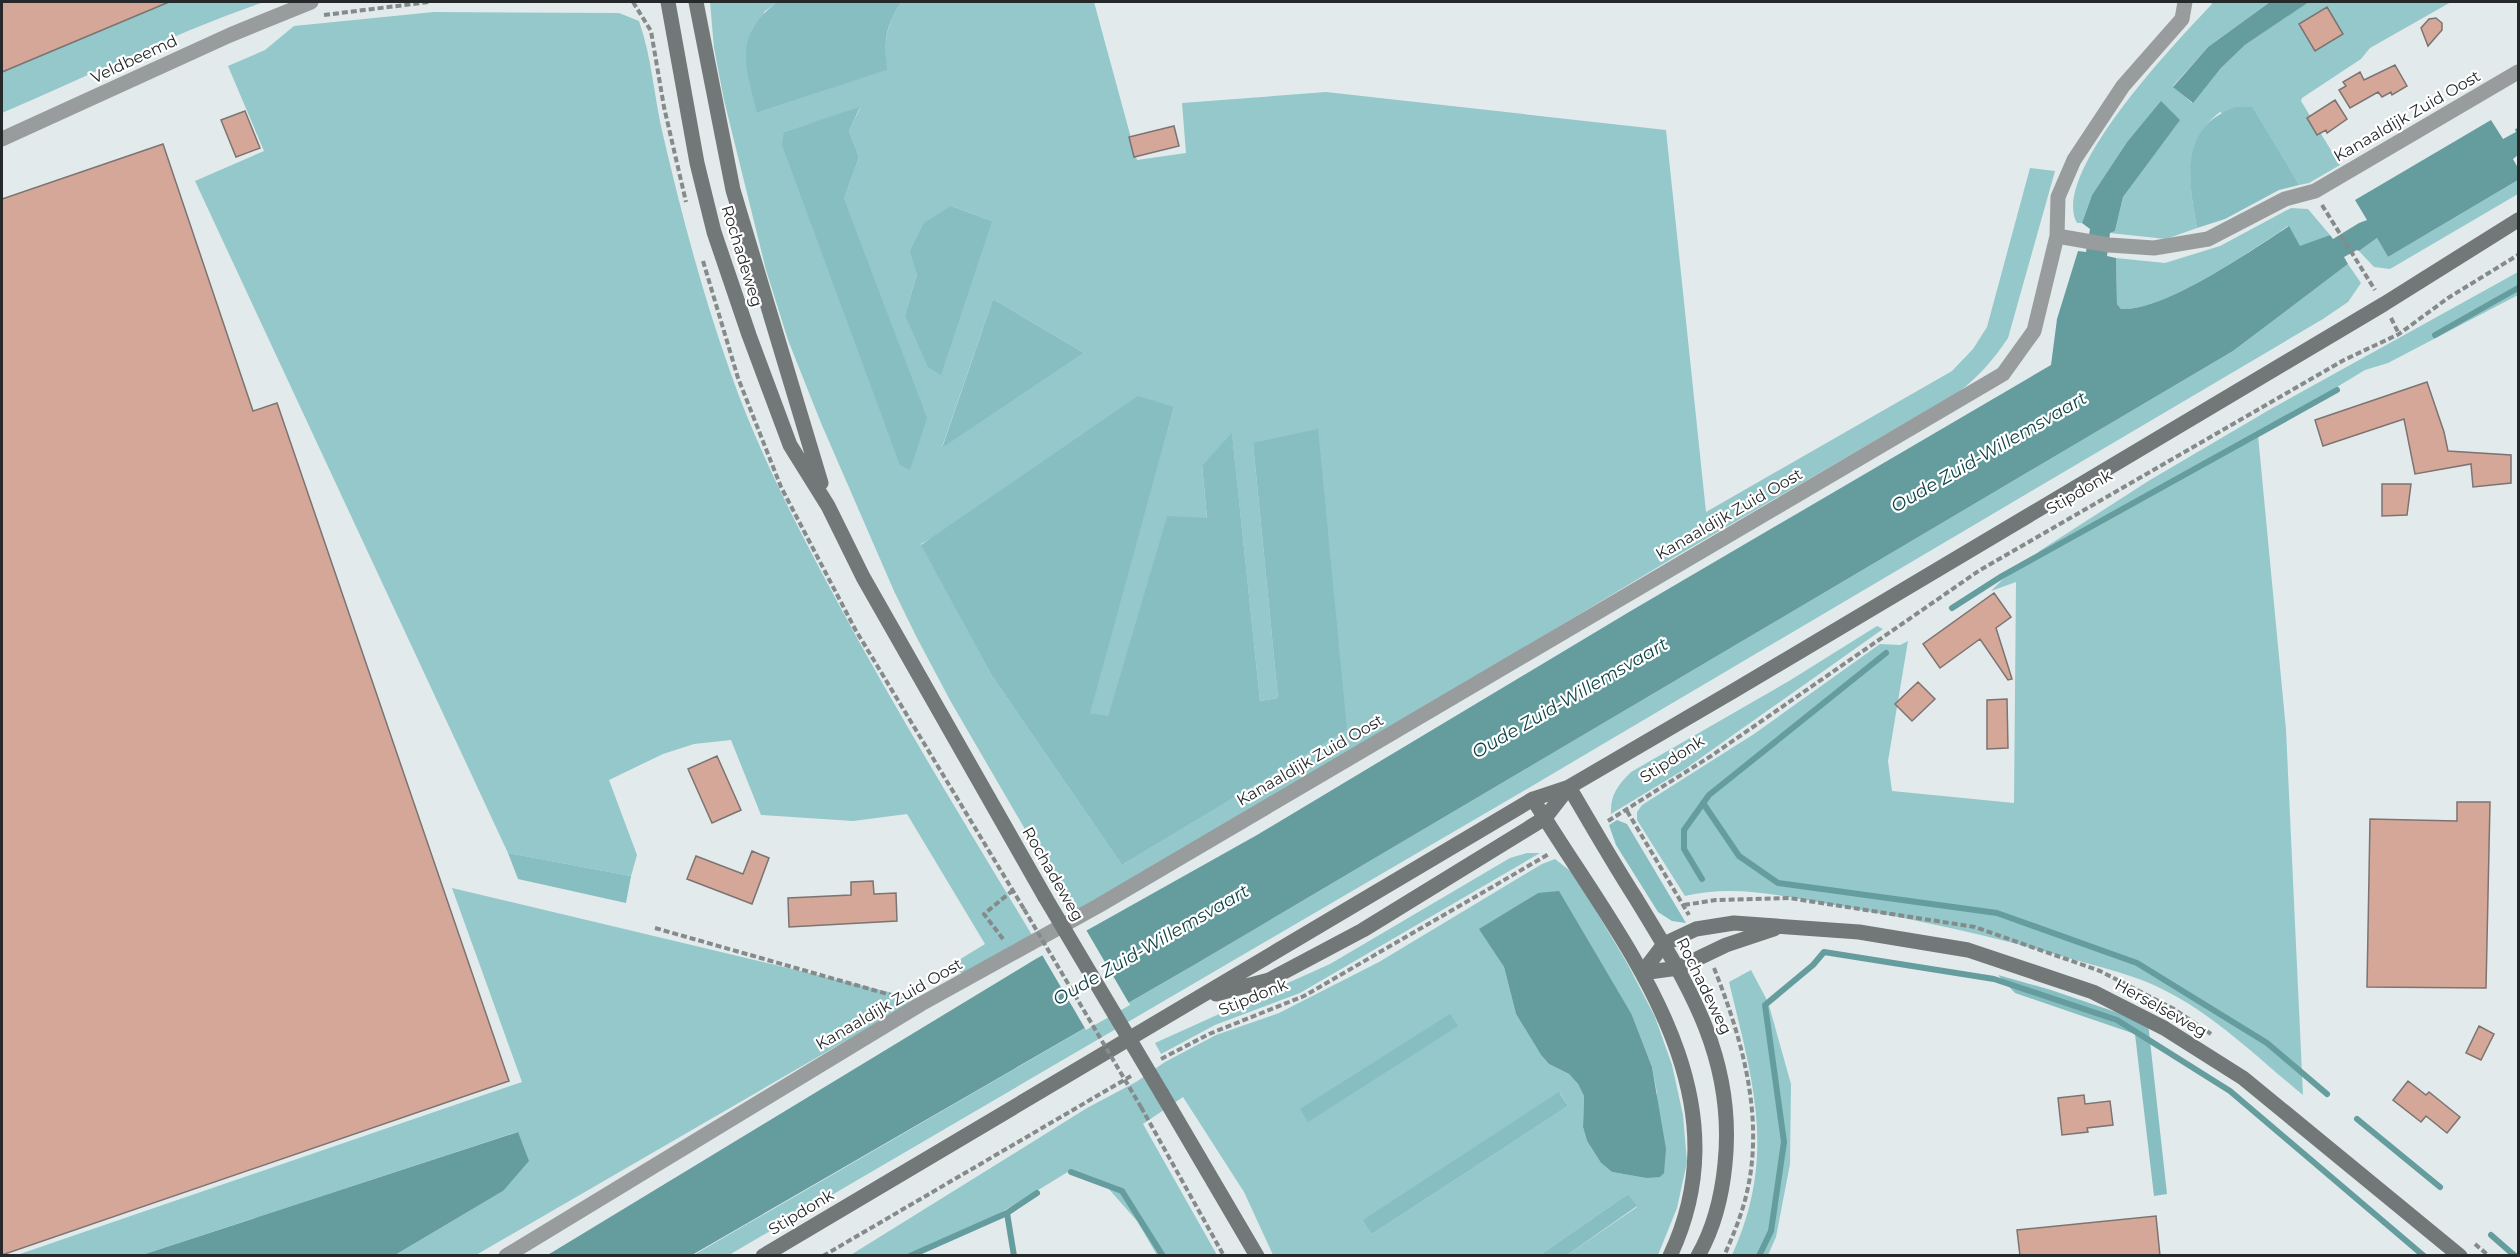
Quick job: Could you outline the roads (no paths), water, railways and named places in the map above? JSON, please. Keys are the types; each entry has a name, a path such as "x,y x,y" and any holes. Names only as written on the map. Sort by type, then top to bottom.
{"main road":[{"name":"Rochadeweg","path":"668,2 680,76 714,232 790,445 828,506 863,577 1045,897 1257,1256"},
{"name":"Rochadeweg","path":"696,2 733,190 828,506"},
{"name":"Stipdonk","path":"763,1256 1533,799 1569,787 2384,304 2518,220"},
{"name":"Rochadeweg","path":"1569,787 1678,968 1710,1036 1725,1091 1727,1141 1723,1185 1709,1231 1698,1256"},
{"name":"Stipdonk","path":"1199,998 1269,980 1363,930 1545,819 1569,787"},
{"path":"1533,799 1642,973 1669,1027 1686,1072 1693,1102 1696,1154 1693,1180 1682,1227 1670,1256"},
{"name":"Herselseweg","path":"1642,973 1664,944 1696,929 1715,924 1859,932 1968,951 2093,992 2164,1028 2243,1078 2460,1256"},
{"name":"Herselseweg","path":"1642,973 1678,968 1726,945 1782,927"}],"street":[{"name":"Kanaaldijk Zuid Oost","path":"506,1256 921,1004 1014,954 2004,374 2034,331 2056,236 2058,197 2074,160 2122,86 2182,19 2185,2"},
{"name":"Veldbeemd","path":"2,139 240,31 314,8"},
{"name":"Kanaaldijk Zuid Oost","path":"2056,236 2109,245 2154,249 2208,239 2285,199 2315,191 2518,72"}],"water":[{"path":"2270,2 2309,2 2245,45 2221,68 2193,103 2173,87 2208,47"},
{"name":"Oude Zuid-Willemsvaart","path":"2161,101 2180,120 2123,197 2115,231 2110,233 2107,256 2116,258 2117,304 2121,309 2160,301 2183,290 2231,264 2289,226 2300,246 2330,235 2333,239 2367,220 2355,200 2491,120 2503,139 2516,132 2515,129 2518,128 2518,155 2513,159 2518,168 2518,180 2388,257 2377,238 2359,251 2344,257 2348,264 2233,351 1194,965 692,1255 546,1256 1034,960 1257,835 1629,612 2051,365 2057,319 2078,251 2086,252 2090,229 2082,223 2092,195 2127,142"},
{"path":"1559,891 1632,1015 1652,1067 1666,1149 1664,1173 1660,1177 1646,1178 1612,1172 1601,1163 1587,1141 1583,1127 1584,1096 1578,1084 1569,1074 1549,1064 1541,1055 1516,1014 1504,967 1479,929 1538,893"},
{"path":"518,1132 529,1161 503,1191 395,1255 142,1255"}],"waterway":[{"path":"2435,335 2518,288"},
{"path":"1952,608 2002,576 2337,390"},
{"path":"1702,879 1684,849 1684,830 1709,795 1886,653"},
{"path":"1703,803 1739,856 1778,883 1997,913 2137,963 2267,1043 2327,1094"},
{"path":"1759,1256 1771,1231 1784,1142 1765,1005 1813,965 1824,952 1994,979 2117,1020 2230,1091 2424,1256"},
{"path":"2357,1119 2440,1187"},
{"path":"1071,1172 1122,1191 1163,1256"},
{"path":"1007,1213 1037,1193"},
{"path":"910,1256 1007,1213 1014,1256"},
{"path":"2491,1235 2515,1256"}]}
